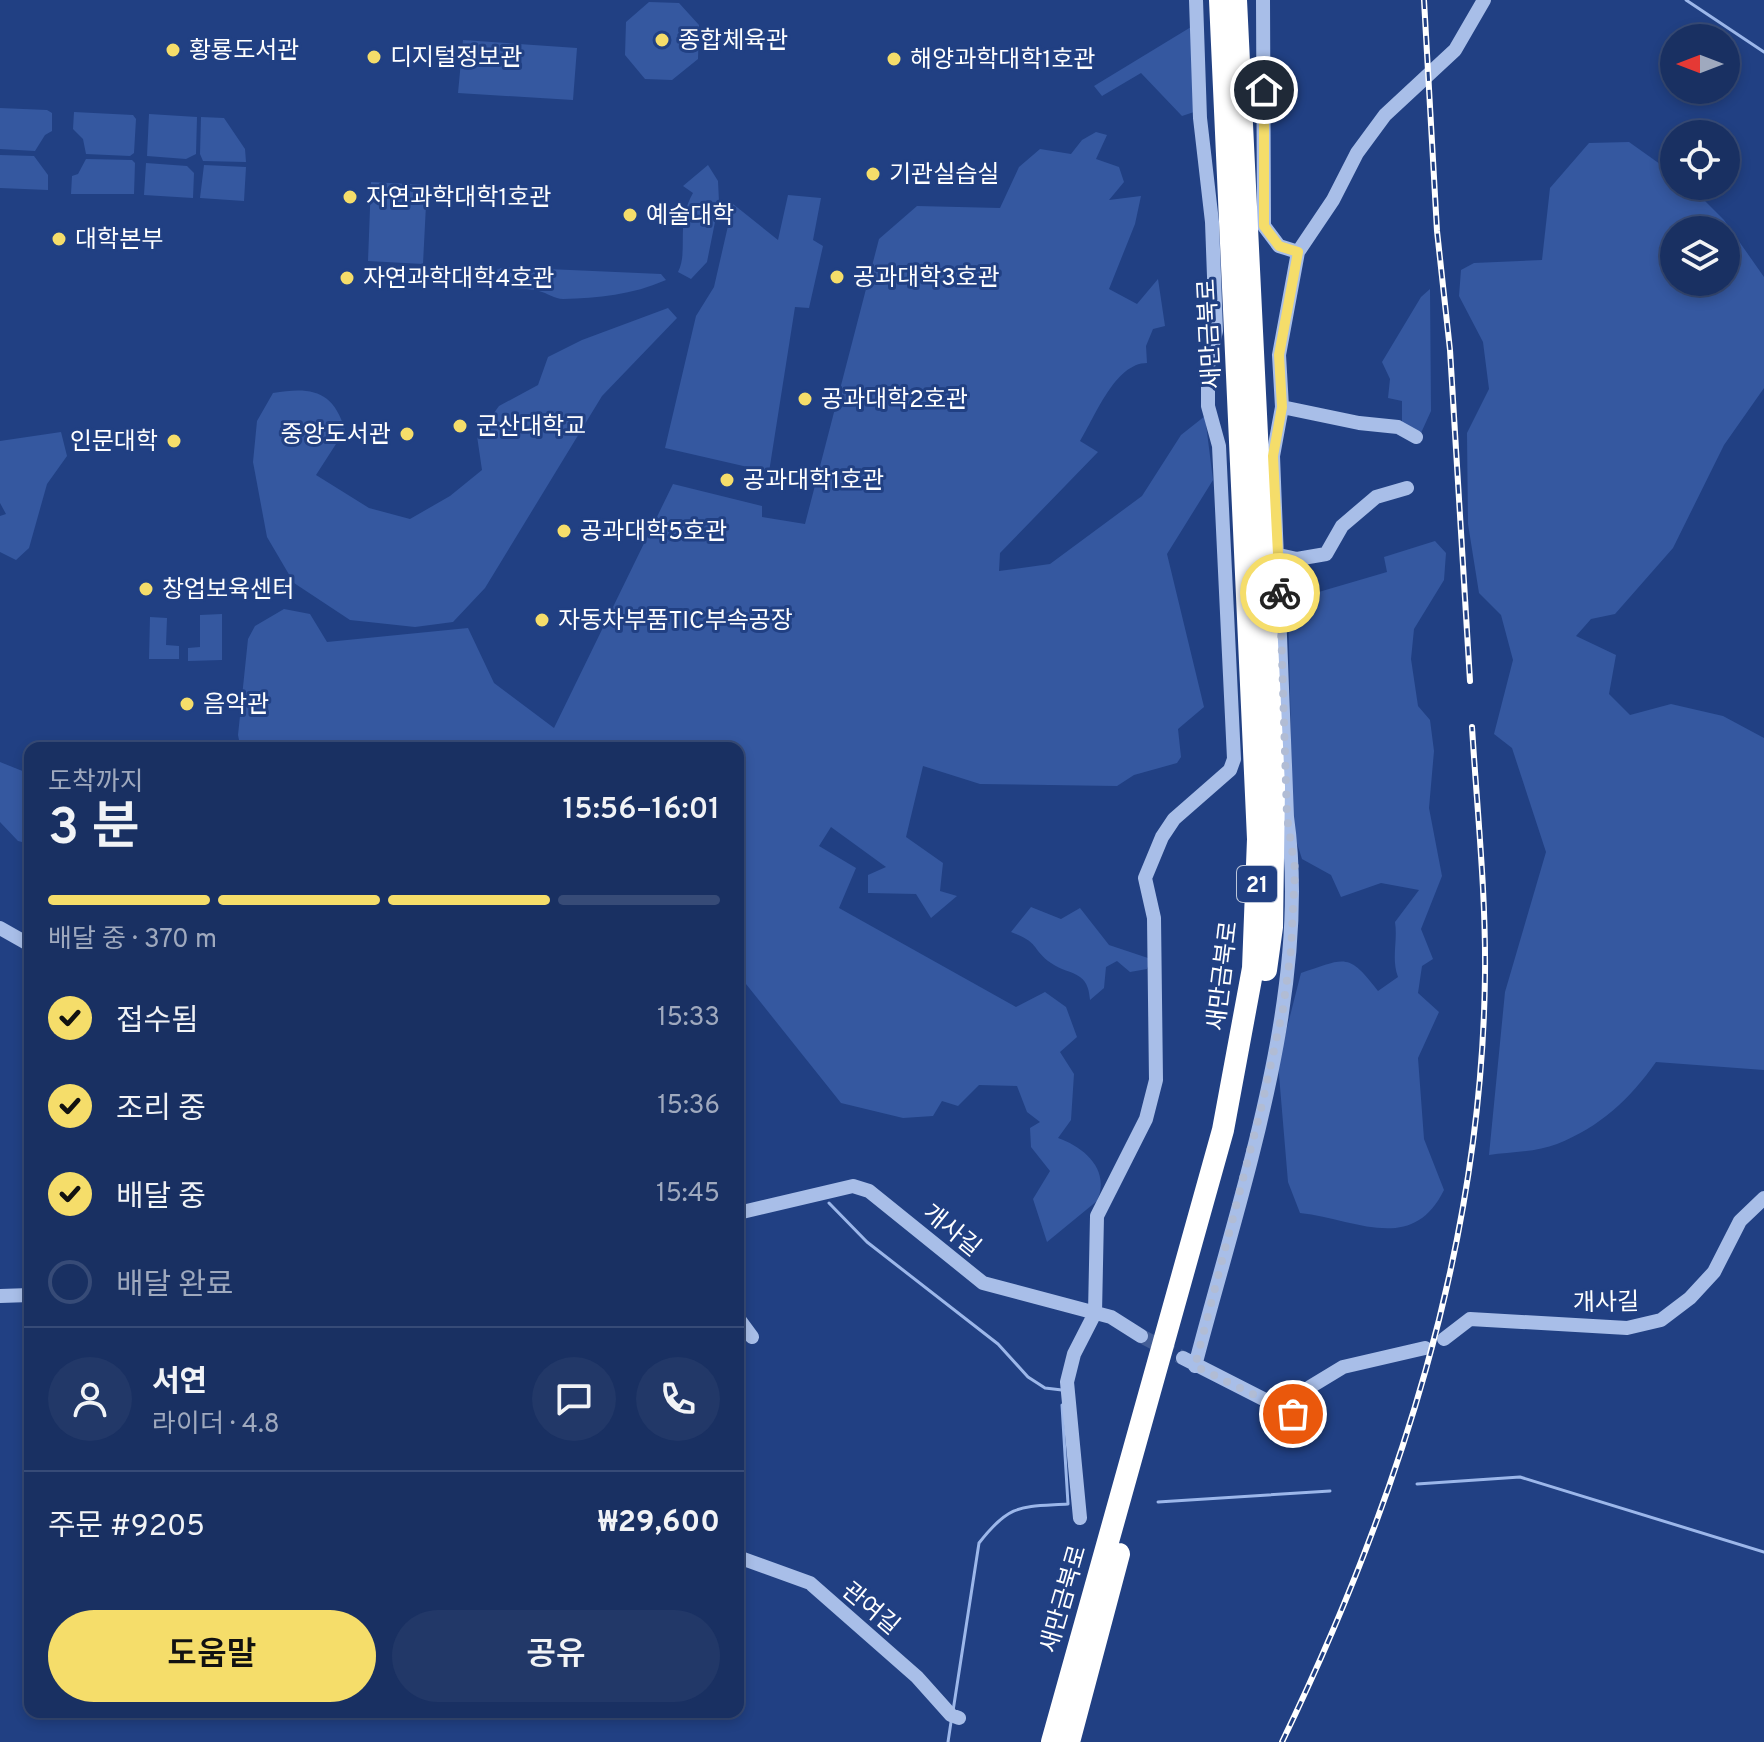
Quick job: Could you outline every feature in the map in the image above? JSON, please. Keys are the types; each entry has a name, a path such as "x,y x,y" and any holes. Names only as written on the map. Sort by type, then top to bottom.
{"highway":[{"path":"1211,0 1222,56"},
{"name":"새만금북로","path":"1052,1742 1223,1130 1253,968 1258,839 1220,0"},
{"name":"새만금북로","path":"1069,1742 1236,1135 1261,1014 1272,927 1274,787 1236,0"},
{"path":"1240,101 1247,56 1248,0"}],"street":[{"path":"1080,1518 1067,1382 1074,1354 1095,1313 1097,1216 1146,1119 1156,1080 1154,918 1145,878 1162,837 1174,819 1230,770 1234,759 1219,446 1208,406 1208,367 1215,316 1212,222 1200,118 1196,0"},
{"path":"1263,0 1264,226 1279,246 1298,252"},
{"path":"1425,1348 1343,1367 1310,1387 1293,1414 1189,1362 1262,1105 1283,1009 1291,950 1295,869 1287,817 1273,456 1282,407 1279,355 1298,252 1333,200 1357,153 1385,115 1455,50 1484,0"},
{"path":"1282,407 1359,423 1386,424 1416,437"},
{"path":"1279,555 1297,559 1326,554 1342,526 1376,497 1407,488"},
{"path":"0,928 24,942"},
{"name":"개사길","path":"744,1212 853,1186 869,1191 983,1283 1111,1317 1141,1336"},
{"name":"개사길","path":"1444,1339 1470,1319 1627,1328 1661,1320 1690,1298 1714,1272 1740,1221 1764,1198"},
{"path":"0,1296 24,1295"},
{"path":"744,1326 752,1337"},
{"name":"관여길","path":"744,1559 810,1583 917,1677 955,1716"}],"shaded area":[{"name":"종합체육관","path":"649,2 679,3 699,25 698,59 672,80 645,79 625,55 626,22"},
{"path":"1191,27 1194,112 1182,116 1141,73 1102,96 1094,86"},
{"path":"463,40 577,48 573,100 458,93"},
{"path":"0,108 47,110 52,113 52,131 45,135 35,151 0,149"},
{"path":"74,112 133,115 136,119 134,153 130,156 86,154 83,139 73,129"},
{"path":"149,114 197,117 196,154 186,159 147,156"},
{"path":"201,117 224,118 245,149 246,162 203,161 200,154"},
{"path":"1096,132 1107,135 1096,159 1119,167 1124,182 1109,200 1141,196 1135,224 1109,289 1137,304 1158,279 1165,326 1153,329 1146,346 1147,363 1136,365 1116,381 1080,441 1098,452 1000,553 999,571 1050,564 1142,496 1181,435 1205,416 1213,480 1167,554 1204,707 1178,729 1181,757 1177,763 1134,775 1117,786 980,784 923,766 906,837 943,863 940,891 957,896 931,918 916,894 868,893 868,875 886,867 831,827 819,846 856,868 839,908 1016,1007 1045,992 1066,1007 1077,1037 1060,1052 1074,1074 1071,1120 1058,1138 1077,1147 1092,1161 1098,1170 1100,1190 1097,1201 1047,1242 1033,1199 1050,1171 1031,1147 1030,1128 1040,1122 1027,1112 1017,1086 979,1085 958,1106 942,1101 933,1116 903,1118 841,1103 744,982 744,742 239,742 238,735 248,639 255,626 284,609 310,614 327,642 468,628 494,683 554,728 673,484 762,506 762,517 805,524 879,239 917,206 1000,208 1019,167 1040,149 1071,154 1082,140"},
{"path":"1629,142 1660,164 1660,200 1704,200 1720,216 1660,216 1660,296 1740,296 1740,243 1764,277 1764,388 1724,445 1673,548 1615,614 1591,619 1576,636 1616,655 1609,694 1630,715 1671,704 1723,716 1764,738 1764,1070 1656,1062 1625,1100 1573,1137 1549,1147 1489,1155 1505,992 1546,852 1512,748 1494,734 1513,660 1501,615 1479,593 1468,524 1467,433 1489,389 1483,342 1459,296 1461,270 1474,263 1542,260 1550,188 1589,143"},
{"path":"0,155 34,156 48,175 48,190 0,188"},
{"path":"86,159 132,160 135,163 134,194 71,194 72,176 78,174"},
{"path":"146,163 187,166 194,173 193,198 144,195"},
{"path":"204,165 246,167 244,201 200,198"},
{"path":"708,165 718,181 719,202 707,262 691,279 678,272 683,226 693,193 683,186"},
{"path":"371,182 427,185 423,264 368,261"},
{"path":"788,195 821,198 813,240 823,246 809,308 795,307 769,472 665,448 696,316 714,287 733,204 778,240"},
{"path":"504,267 661,274 666,280 615,295 563,299 502,284 497,281 496,270"},
{"path":"1430,289 1431,411 1421,433 1402,423 1402,401 1388,398 1390,379 1382,362 1421,297"},
{"path":"668,308 677,318 602,396 485,588 453,622 415,627 350,620 294,583 267,537 253,462 257,421 273,393 309,392 327,399 334,406 345,430 316,475 369,508 410,519 450,496 482,470 477,436 499,406 538,385 548,357 582,340"},
{"path":"61,432 67,456 47,484 29,548 16,560 0,552 0,516 6,514 0,503 0,441"},
{"path":"1435,541 1446,553 1444,580 1414,629 1411,659 1418,706 1430,720 1434,751 1429,808 1442,876 1421,929 1433,959 1422,966 1418,993 1439,1012 1418,1058 1424,1139 1444,1190 1431,1210 1416,1222 1381,1228 1300,1213 1288,1182 1278,1063 1301,973 1345,962 1360,970 1378,991 1398,977 1395,922 1419,890 1381,883 1341,897 1331,875 1302,859 1293,831 1288,601 1387,572 1384,557"},
{"path":"222,614 222,660 188,661 188,648 200,647 200,615"},
{"path":"150,617 167,618 166,645 179,646 179,659 149,659"},
{"path":"0,762 24,772 24,842 18,841 0,822"},
{"path":"1031,907 1061,919 1080,908 1109,945 1151,959 1147,969 1130,972 1117,961 1106,967 1104,988 1090,1000 1089,990 1080,977 1055,965 1032,943 1011,932"}],"waterway":[{"path":"1686,0 1764,52"},
{"path":"829,1203 867,1242 998,1344 1028,1377 1045,1388 1062,1390"},
{"path":"953,1711 979,1543 1008,1514 1027,1507 1068,1504 1062,1405"},
{"path":"1417,1484 1520,1477 1764,1552"},
{"path":"1158,1502 1330,1491"},
{"path":"948,1742 951,1722"}],"tunnel":[{"path":"1141,1336 1183,1358"}],"railway":[{"path":"1424,0 1437,231 1450,350 1470,681"},
{"path":"1282,1742 1362,1559 1396,1465 1426,1369 1450,1273 1468,1175 1480,1075 1485,975 1483,882 1472,727"}],"way so far":[{"path":"1280,593 1287,817 1295,869 1291,950 1283,1009 1262,1105 1195,1366 1293,1414"}],"place":[{"name":"종합체육관","path":"662,40"},
{"name":"황룡도서관","path":"173,50"},
{"name":"디지털정보관","path":"374,57"},
{"name":"해양과학대학1호관","path":"894,59"},
{"name":"기관실습실","path":"873,174"},
{"name":"자연과학대학1호관","path":"350,197"},
{"name":"예술대학","path":"630,215"},
{"name":"대학본부","path":"59,239"},
{"name":"공과대학3호관","path":"837,277"},
{"name":"자연과학대학4호관","path":"347,278"},
{"name":"공과대학2호관","path":"805,399"},
{"name":"군산대학교","path":"460,426"},
{"name":"중앙도서관","path":"407,434"},
{"name":"인문대학","path":"174,441"},
{"name":"공과대학1호관","path":"727,480"},
{"name":"공과대학5호관","path":"564,531"},
{"name":"창업보육센터","path":"146,589"},
{"name":"자동차부품TIC부속공장","path":"542,620"},
{"name":"음악관","path":"187,704"}],"route":[{"path":"1264,90 1264,226 1279,246 1298,252 1279,355 1282,407 1273,456 1280,593"}]}
